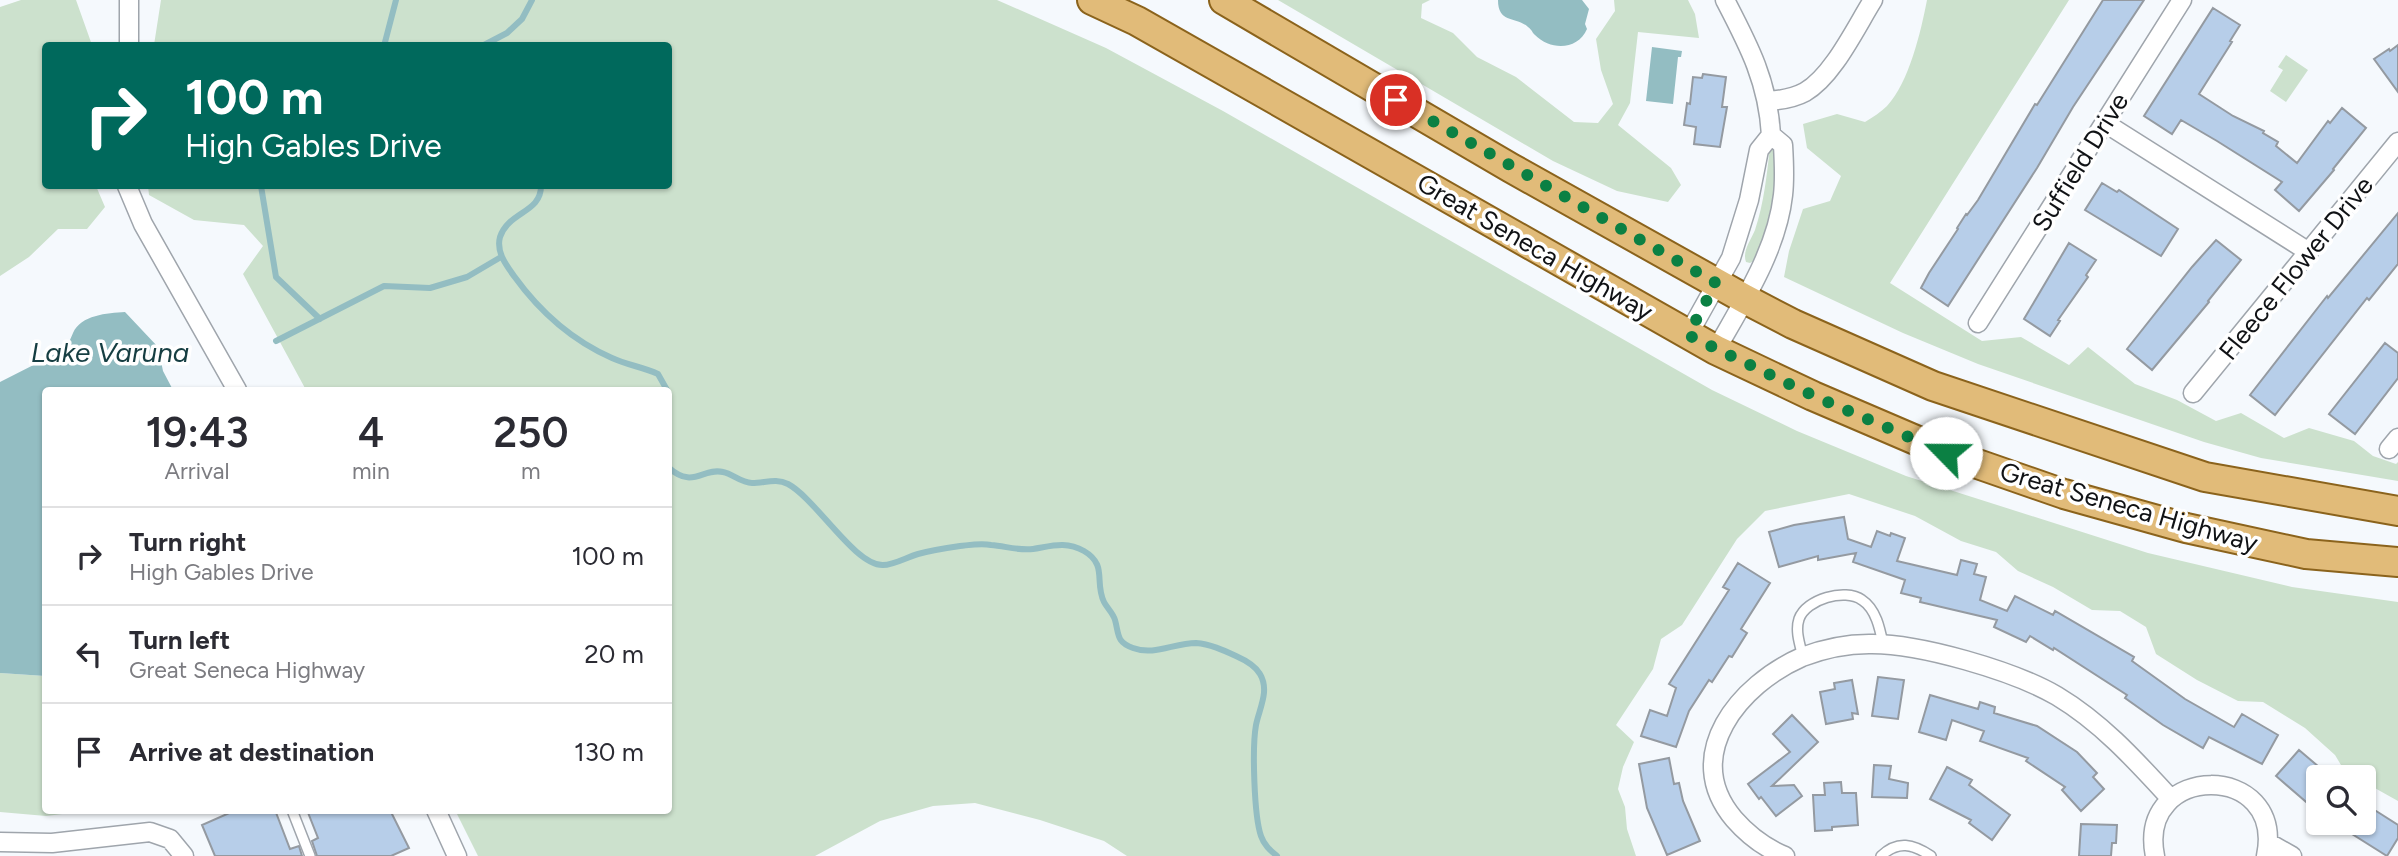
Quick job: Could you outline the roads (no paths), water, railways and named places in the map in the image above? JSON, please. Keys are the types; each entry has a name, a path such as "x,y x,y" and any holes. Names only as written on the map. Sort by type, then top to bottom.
{"main road":[{"name":"Great Seneca Highway","path":"1092,0 1149,27 1716,350 1946,453 2064,494 2186,528 2306,554 2398,562"},
{"name":"Great Seneca Highway","path":"1224,0 1511,168 1745,299 1793,324 1933,386 2205,477 2398,511"}],"street":[{"path":"129,0 129,42"},
{"path":"1688,335 1731,258 1749,200 1759,150 1771,135 1769,101 1761,74 1725,0"},
{"path":"1769,101 1797,96 1815,85 1830,68 1873,0"},
{"name":"Suffield Drive","path":"1978,323 2182,0"},
{"path":"2105,123 2309,252"},
{"path":"1716,350 1745,299 1775,230 1783,196 1783,145 1771,135"},
{"name":"Fleece Flower Drive","path":"2193,393 2398,142"},
{"path":"128,189 143,224 235,387"},
{"path":"1785,856 1773,852 1746,832 1723,806 1714,781 1713,759 1719,733 1732,710 1774,672 1803,657 1852,645 1911,648 2021,678 2088,717 2120,745 2171,799"},
{"path":"2155,856 2154,828 2160,812 2171,799 2185,789 2201,784 2235,788 2249,798 2260,811 2267,826 2267,850 2292,856"},
{"path":"438,814 457,856"},
{"path":"0,842 52,843 150,832 170,839 184,856"}],"lane":[{"path":"1803,657 1798,633 1801,615 1814,603 1841,596 1857,598 1868,606 1875,617 1883,645"},
{"path":"294,814 310,856"},
{"path":"1881,856 1894,847 1905,845 1916,847 1931,856"}],"water":[{"path":"1498,0 1582,0 1589,9 1585,24 1587,29 1583,36 1571,44 1549,44 1535,35 1530,28 1504,16"},
{"path":"1652,47 1682,51 1681,57 1678,57 1673,104 1646,101"},
{"name":"Lake Varuna","path":"125,312 158,347 163,371 171,387 42,387 42,676 0,673 0,382 65,349 82,322 103,314"}],"waterway":[{"path":"385,42 396,0"},
{"path":"490,42 507,33 522,19 532,0"},
{"path":"261,189 276,277 320,319"},
{"path":"541,189 536,202 504,228 499,248 505,263 524,289 557,324 597,351 658,374 665,387"},
{"path":"276,341 384,286 430,288 467,277 501,257"},
{"path":"672,470 684,477 716,471 748,483 784,482 811,503 860,555 883,565 928,551 976,544 1017,549 1065,545 1084,551 1096,562 1101,595 1114,617 1119,637 1124,643 1149,651 1196,643 1206,645 1246,661 1260,674 1264,693 1256,725 1254,781 1262,839 1277,856"}]}
